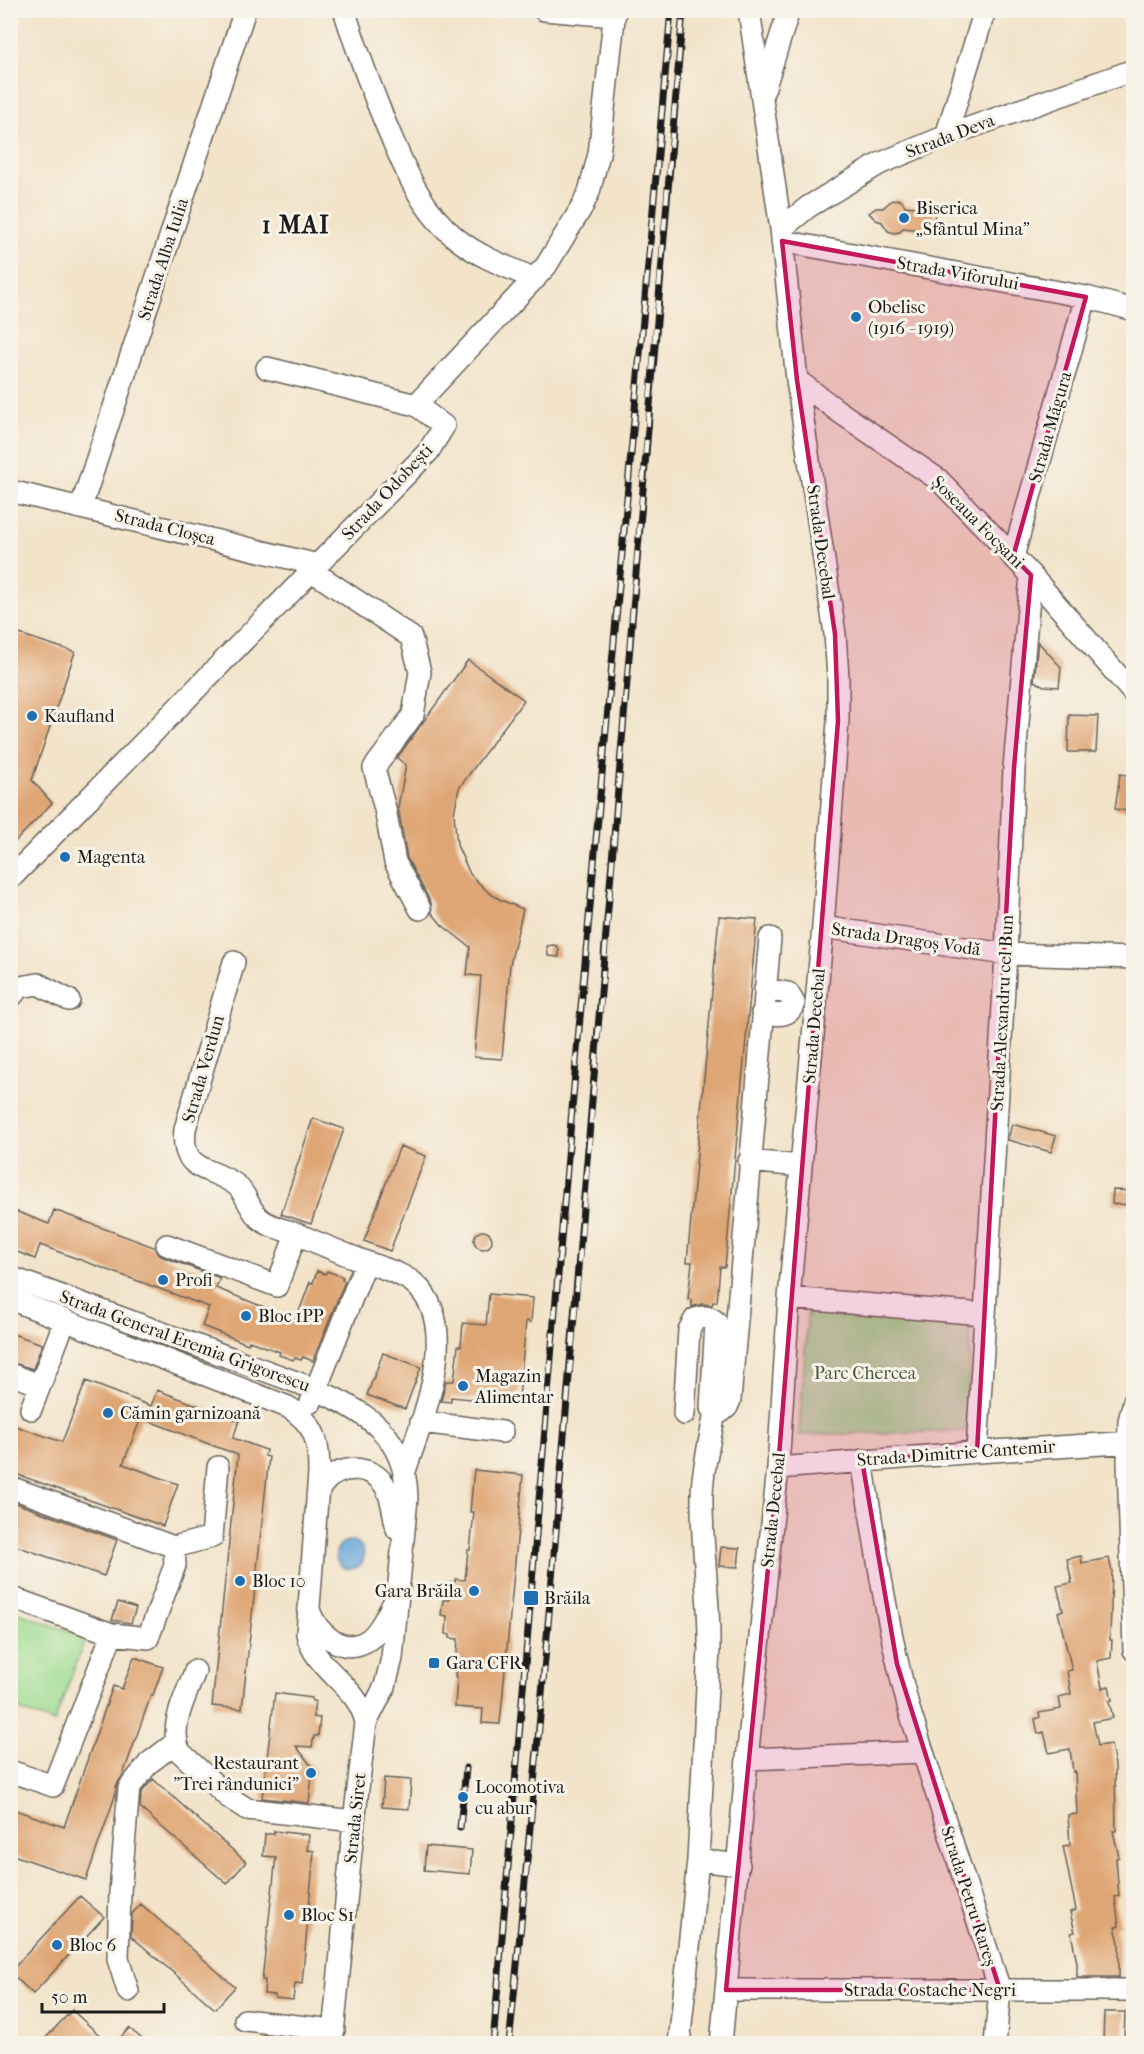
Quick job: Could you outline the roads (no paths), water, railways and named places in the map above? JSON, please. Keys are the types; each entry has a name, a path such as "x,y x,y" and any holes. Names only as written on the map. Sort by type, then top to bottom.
{"street":[{"name":"Strada Alba Iulia","path":"81,507 245,10"},
{"path":"344,10 369,84 401,162 428,207 455,237 471,249 490,260 535,279"},
{"path":"267,368 416,405 546,266 573,224 589,192 600,146 615,13 544,10"},
{"name":"Strada Decebal","path":"722,2043 747,1759 778,1468 789,1298 823,927 838,721 835,634 797,380 763,96 749,10"},
{"path":"763,96 789,10"},
{"path":"946,136 985,10"},
{"name":"Strada Deva","path":"781,235 808,207 879,164 946,136 1134,70"},
{"name":"Strada Viforului","path":"781,235 1086,297 1134,310"},
{"name":"Strada Măgura","path":"1013,557 1086,297"},
{"name":"Șoseaua Focșani","path":"797,380 939,480 1031,575 1134,694"},
{"name":"Strada Odobești","path":"10,879 428,452 444,426 416,405"},
{"name":"Strada Cloșca","path":"10,491 81,507 315,568 411,637 420,672 413,715 374,768 385,809 394,862 420,909"},
{"name":"Strada Alexandru cel Bun","path":"976,1452 1006,954 1014,768 1031,575"},
{"name":"Strada Dragoș Vodă","path":"823,927 1006,954 1134,957"},
{"path":"715,1412 724,1410 730,1400 770,938"},
{"name":"Strada Verdun","path":"234,962 185,1129 184,1142 190,1159 200,1167 232,1182 241,1189 259,1218 409,1280 422,1291 431,1309 436,1329 437,1359 421,1422 405,1471"},
{"path":"10,998 20,987 38,984 69,1000"},
{"path":"762,1013 785,1015 791,1011 794,1003 788,993 765,989"},
{"path":"749,1161 801,1166"},
{"path":"167,1245 277,1286 296,1234"},
{"path":"306,1420 315,1389 366,1262"},
{"name":"Strada General Eremia Grigorescu","path":"10,1277 315,1389 358,1411"},
{"path":"789,1298 983,1314"},
{"name":"Strada General Eremia Grigorescu","path":"10,1299 288,1407 306,1420 313,1432 318,1452 307,1625 309,1642 319,1658 355,1697 364,1712 366,1723"},
{"path":"684,1414 689,1330 695,1319 700,1317 707,1317 716,1322 710,1401 711,1408 715,1412"},
{"path":"31,1409 65,1320"},
{"path":"10,1374 40,1385"},
{"path":"1134,1401 1129,1421 1134,1650"},
{"name":"Strada Siret","path":"333,2037 366,1723 385,1686 392,1658 407,1498 402,1460 388,1437 358,1411"},
{"path":"679,2043 698,1860 709,1622 702,1502 715,1412"},
{"path":"421,1422 502,1432"},
{"name":"Strada Dimitrie Cantemir","path":"778,1468 1131,1441"},
{"name":"Strada Petru Rareș","path":"862,1460 884,1604 897,1664 1000,1990 995,2043"},
{"path":"10,1486 174,1547 212,1538 218,1467"},
{"name":"Strada Siret","path":"316,1497 323,1484 338,1473 355,1469 370,1472 382,1482 388,1491 401,1551"},
{"path":"10,1597 112,1634 148,1638 175,1565 174,1547"},
{"name":"Strada Siret","path":"308,1606 313,1621 324,1635 341,1643 359,1644 374,1634 397,1597"},
{"path":"10,1772 53,1786 112,1634"},
{"path":"195,1671 175,1730 176,1743 180,1752 228,1797 247,1809 354,1821"},
{"path":"128,1991 118,1959 120,1892 129,1788 149,1763 176,1743"},
{"path":"747,1759 923,1752"},
{"path":"698,1860 739,1865"},
{"name":"Strada Costache Negri","path":"726,1990 1134,1990"},
{"path":"244,2020 333,2037"}],"water":[{"path":"350,1541 360,1545 364,1555 360,1565 350,1569 340,1565 336,1555 340,1545"}],"railway":[{"path":"493,2044 576,1062 671,10"},
{"path":"509,2044 577,1289 683,10"},
{"path":"460,1828 466,1768"}],"place":[{"name":"Biserica „Sfântul Mina\"","path":"904,218"},
{"name":"Obelisc (1916 - 1919)","path":"856,317"},
{"name":"Kaufland","path":"32,716"},
{"name":"Magenta","path":"65,857"},
{"name":"Profi","path":"163,1280"},
{"name":"Bloc 1PP","path":"246,1316"},
{"name":"Magazin Alimentar","path":"463,1386"},
{"name":"Cămin garnizoană","path":"108,1413"},
{"name":"Bloc 10","path":"240,1581"},
{"name":"Gara Brăila","path":"474,1591"},
{"name":"Brăila","path":"531,1598"},
{"name":"Gara CFR","path":"434,1663"},
{"name":"Restaurant \"Trei rândunici\"","path":"311,1773"},
{"name":"Locomotiva cu abur","path":"463,1797"},
{"name":"Bloc S1","path":"289,1915"},
{"name":"Bloc 6","path":"57,1945"}],"district":[{"name":"1 MAI","path":"296,225"}],"park label":[{"name":"Parc Chercea","path":"865,1373"}]}
